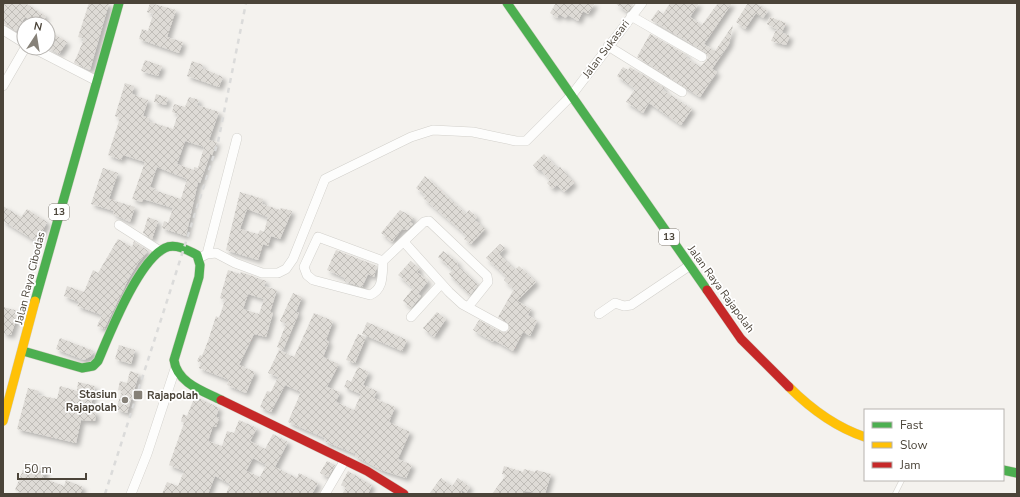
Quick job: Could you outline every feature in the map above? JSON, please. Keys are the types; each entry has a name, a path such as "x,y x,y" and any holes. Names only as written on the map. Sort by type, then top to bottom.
{"main road":[{"name":"Jalan Raya Cibodas","path":"3,421 58,216 119,3"},
{"name":"Jalan Raya Rajapolah","path":"507,3 741,339 802,400 822,416 850,432 864,437"},
{"path":"23,351 82,368 93,366 98,361 137,279 150,260 160,251 172,246 203,256 199,277 174,360 175,369 180,376 200,390 367,471 404,494"}],"street":[{"name":"Jalan Sukasari","path":"306,226 325,179 411,137 433,130 473,132 516,142 526,141 571,96 642,3"},
{"path":"631,16 702,57"},
{"path":"3,30 16,38"},
{"path":"608,46 682,92"},
{"path":"3,86 20,56"},
{"path":"49,56 97,81"},
{"path":"237,138 203,256 216,253 235,263 262,273 278,273 286,269 293,258 306,226"},
{"path":"306,226 335,239 382,255 404,242 430,214"},
{"path":"318,237 304,267 307,275 313,280 370,296 376,293 381,285 383,261 424,222 431,221 487,276 488,282 468,307"},
{"path":"119,225 160,251"},
{"path":"306,226 318,237 383,261"},
{"path":"404,242 441,284 462,304 504,327"},
{"path":"599,314 615,304 624,306 631,305 689,266"},
{"path":"411,317 441,284"},
{"path":"131,494 147,454 175,369"},
{"path":"325,494 345,460"}],"lane":[{"path":"895,494 902,481"}],"building":[{"path":"3,3 25,3 46,16 16,16 16,31 3,23"},
{"path":"89,3 109,3 90,70 74,63 84,39 78,37"},
{"path":"150,3 176,10 167,37 183,42 179,53 139,39 142,29 148,31 153,14 147,12"},
{"path":"556,3 595,3 588,14 583,11 578,21 568,15 566,18 559,14 557,18 550,13"},
{"path":"615,3 634,3 627,12"},
{"path":"670,3 699,3 690,17 702,25 718,3 732,3 704,44 715,51 733,25 729,44 712,69 717,72 700,97 637,57 650,34 687,55 686,57 700,67 707,60 708,57 705,52 651,20 658,10 663,14"},
{"path":"748,3 756,3 768,11 763,18 756,13 745,29 736,22"},
{"path":"770,17 786,23 782,32 767,24"},
{"path":"776,30 790,36 786,45 771,41"},
{"path":"56,35 67,42 59,54 56,52"},
{"path":"145,60 162,66 158,76 141,71"},
{"path":"192,61 203,65 202,68 223,77 219,87 187,76"},
{"path":"623,67 628,70 630,67 665,88 663,90 692,109 681,125 649,103 643,113 626,102 635,89 617,76"},
{"path":"125,83 134,86 132,94 148,100 143,116 149,118 148,121 173,129 178,114 172,112 174,104 185,107 189,97 199,100 197,105 219,112 209,140 217,142 212,155 210,155 200,183 198,182 186,236 162,228 164,221 168,223 173,208 143,199 142,202 132,199 145,162 123,155 121,160 108,155 120,118 115,116","holes":["185,141 204,147 198,168 194,167 194,170 177,164","157,167 187,179 181,199 154,190 155,189 150,187"]},
{"path":"156,94 168,98 166,105 154,102"},
{"path":"544,154 558,169 560,167 574,183 564,192 557,185 552,189 547,183 550,180 540,169 538,171 533,165"},
{"path":"103,168 118,173 109,199 135,207 130,222 113,214 114,211 91,204"},
{"path":"425,176 466,214 469,210 477,217 475,220 485,229 471,244 464,239 467,236 423,198 426,196 416,188"},
{"path":"240,192 263,199 262,204 280,210 281,208 292,211 280,239 271,236 268,246 263,244 258,260 226,250","holes":["247,209 268,217 264,232 260,230 258,234 240,229"]},
{"path":"3,206 21,217 27,209 47,222 37,242 3,221"},
{"path":"400,210 414,218 410,222 413,224 407,230 402,229 392,242 381,233"},
{"path":"148,217 158,221 152,239 143,233"},
{"path":"118,239 132,247 134,241 148,251 138,263 129,278 104,329 97,326 102,315 77,306 79,302 64,296 67,286 84,292 93,270 98,273"},
{"path":"500,244 505,248 499,254 515,270 519,266 536,282 517,301 531,309 528,315 537,321 530,336 523,332 513,351 494,340 493,342 473,330 479,320 501,332 507,332 509,330 509,324 498,317 514,289 504,280 507,277 486,258"},
{"path":"336,250 377,266 374,277 368,274 362,287 344,281 345,278 327,270"},
{"path":"443,251 458,263 457,265 478,285 470,295 449,274 453,270 438,257"},
{"path":"411,261 420,269 417,272 428,281 418,294 421,296 411,308 403,301 413,288 398,275"},
{"path":"228,270 240,274 241,272 266,281 264,286 277,290 270,312 273,313 266,337 254,334 239,365 255,372 246,393 227,385 229,380 199,368 201,363 197,361 200,355 202,356 216,316 219,318 225,300 220,298","holes":["248,294 264,299 259,314 243,309"]},
{"path":"293,293 302,297 296,312 299,313 283,350 277,347 286,324 280,321"},
{"path":"3,307 19,311 11,335 3,333"},
{"path":"437,312 446,319 434,337 423,328"},
{"path":"314,313 333,321 326,340 329,342 323,357 339,364 327,387 340,392 336,402 354,410 361,394 344,387 347,380 351,382 358,367 369,372 363,385 377,391 374,398 395,407 389,422 410,432 398,459 412,465 406,478 381,470 355,456 356,454 324,441 325,438 288,422 301,392 285,385 271,412 260,407 267,391 271,392 278,377 268,373 279,350 294,357"},
{"path":"367,322 407,340 402,351 362,334"},
{"path":"358,334 366,337 355,363 346,360"},
{"path":"60,338 94,351 91,356 84,360 56,349"},
{"path":"119,345 135,350 131,364 115,359"},
{"name":"Stasiun Rajapolah","path":"130,371 139,374 127,413 116,409 122,391 118,390 120,381 127,383"},
{"path":"78,382 95,386 90,411 96,412 95,421 81,420 76,443 17,429 28,388 39,391 38,395 57,399 60,386 77,391"},
{"path":"195,396 219,408 216,417 219,418 216,427 213,426 208,441 222,446 227,431 234,433 239,420 257,428 250,441 265,449 273,434 288,442 275,467 297,478 299,473 318,483 312,494 226,494 230,484 215,476 208,494 162,494 167,482 178,486 184,471 169,465 184,423 181,421 183,414 187,416","holes":["253,458 266,465 260,477 246,471"]},
{"path":"327,461 335,465 328,477 320,473"},
{"path":"26,462 46,470 43,478 64,486 66,480 83,487 80,494 25,494 15,490"},
{"path":"504,466 523,472 524,469 535,472 536,470 551,474 545,494 525,491 525,494 492,494 506,475 502,474"},
{"path":"348,471 372,485 368,494 342,494 346,488 341,485"},
{"path":"441,478 452,486 458,478 470,487 466,493 462,490 461,492 463,494 429,494"}],"railway":[{"path":"105,494 218,142 246,3"}],"traffic: fast":[{"path":"35,301 119,3"},
{"path":"507,3 707,290"},
{"path":"23,351 82,368 93,366 98,361 117,316 135,282 145,267 155,255 165,248 173,246 186,249 197,255 200,265 199,277 174,360 176,368 185,380 221,400"},
{"path":"1004,470 1017,473"}],"traffic: slow":[{"path":"3,421 35,301"},
{"path":"789,387 806,403 834,423 864,437"}],"traffic: jam":[{"path":"707,290 741,339 789,387"},
{"path":"221,400 367,471 404,494"}],"place":[{"name":"Rajapolah","path":"138,395"},
{"name":"Stasiun Rajapolah","path":"125,400"}]}
